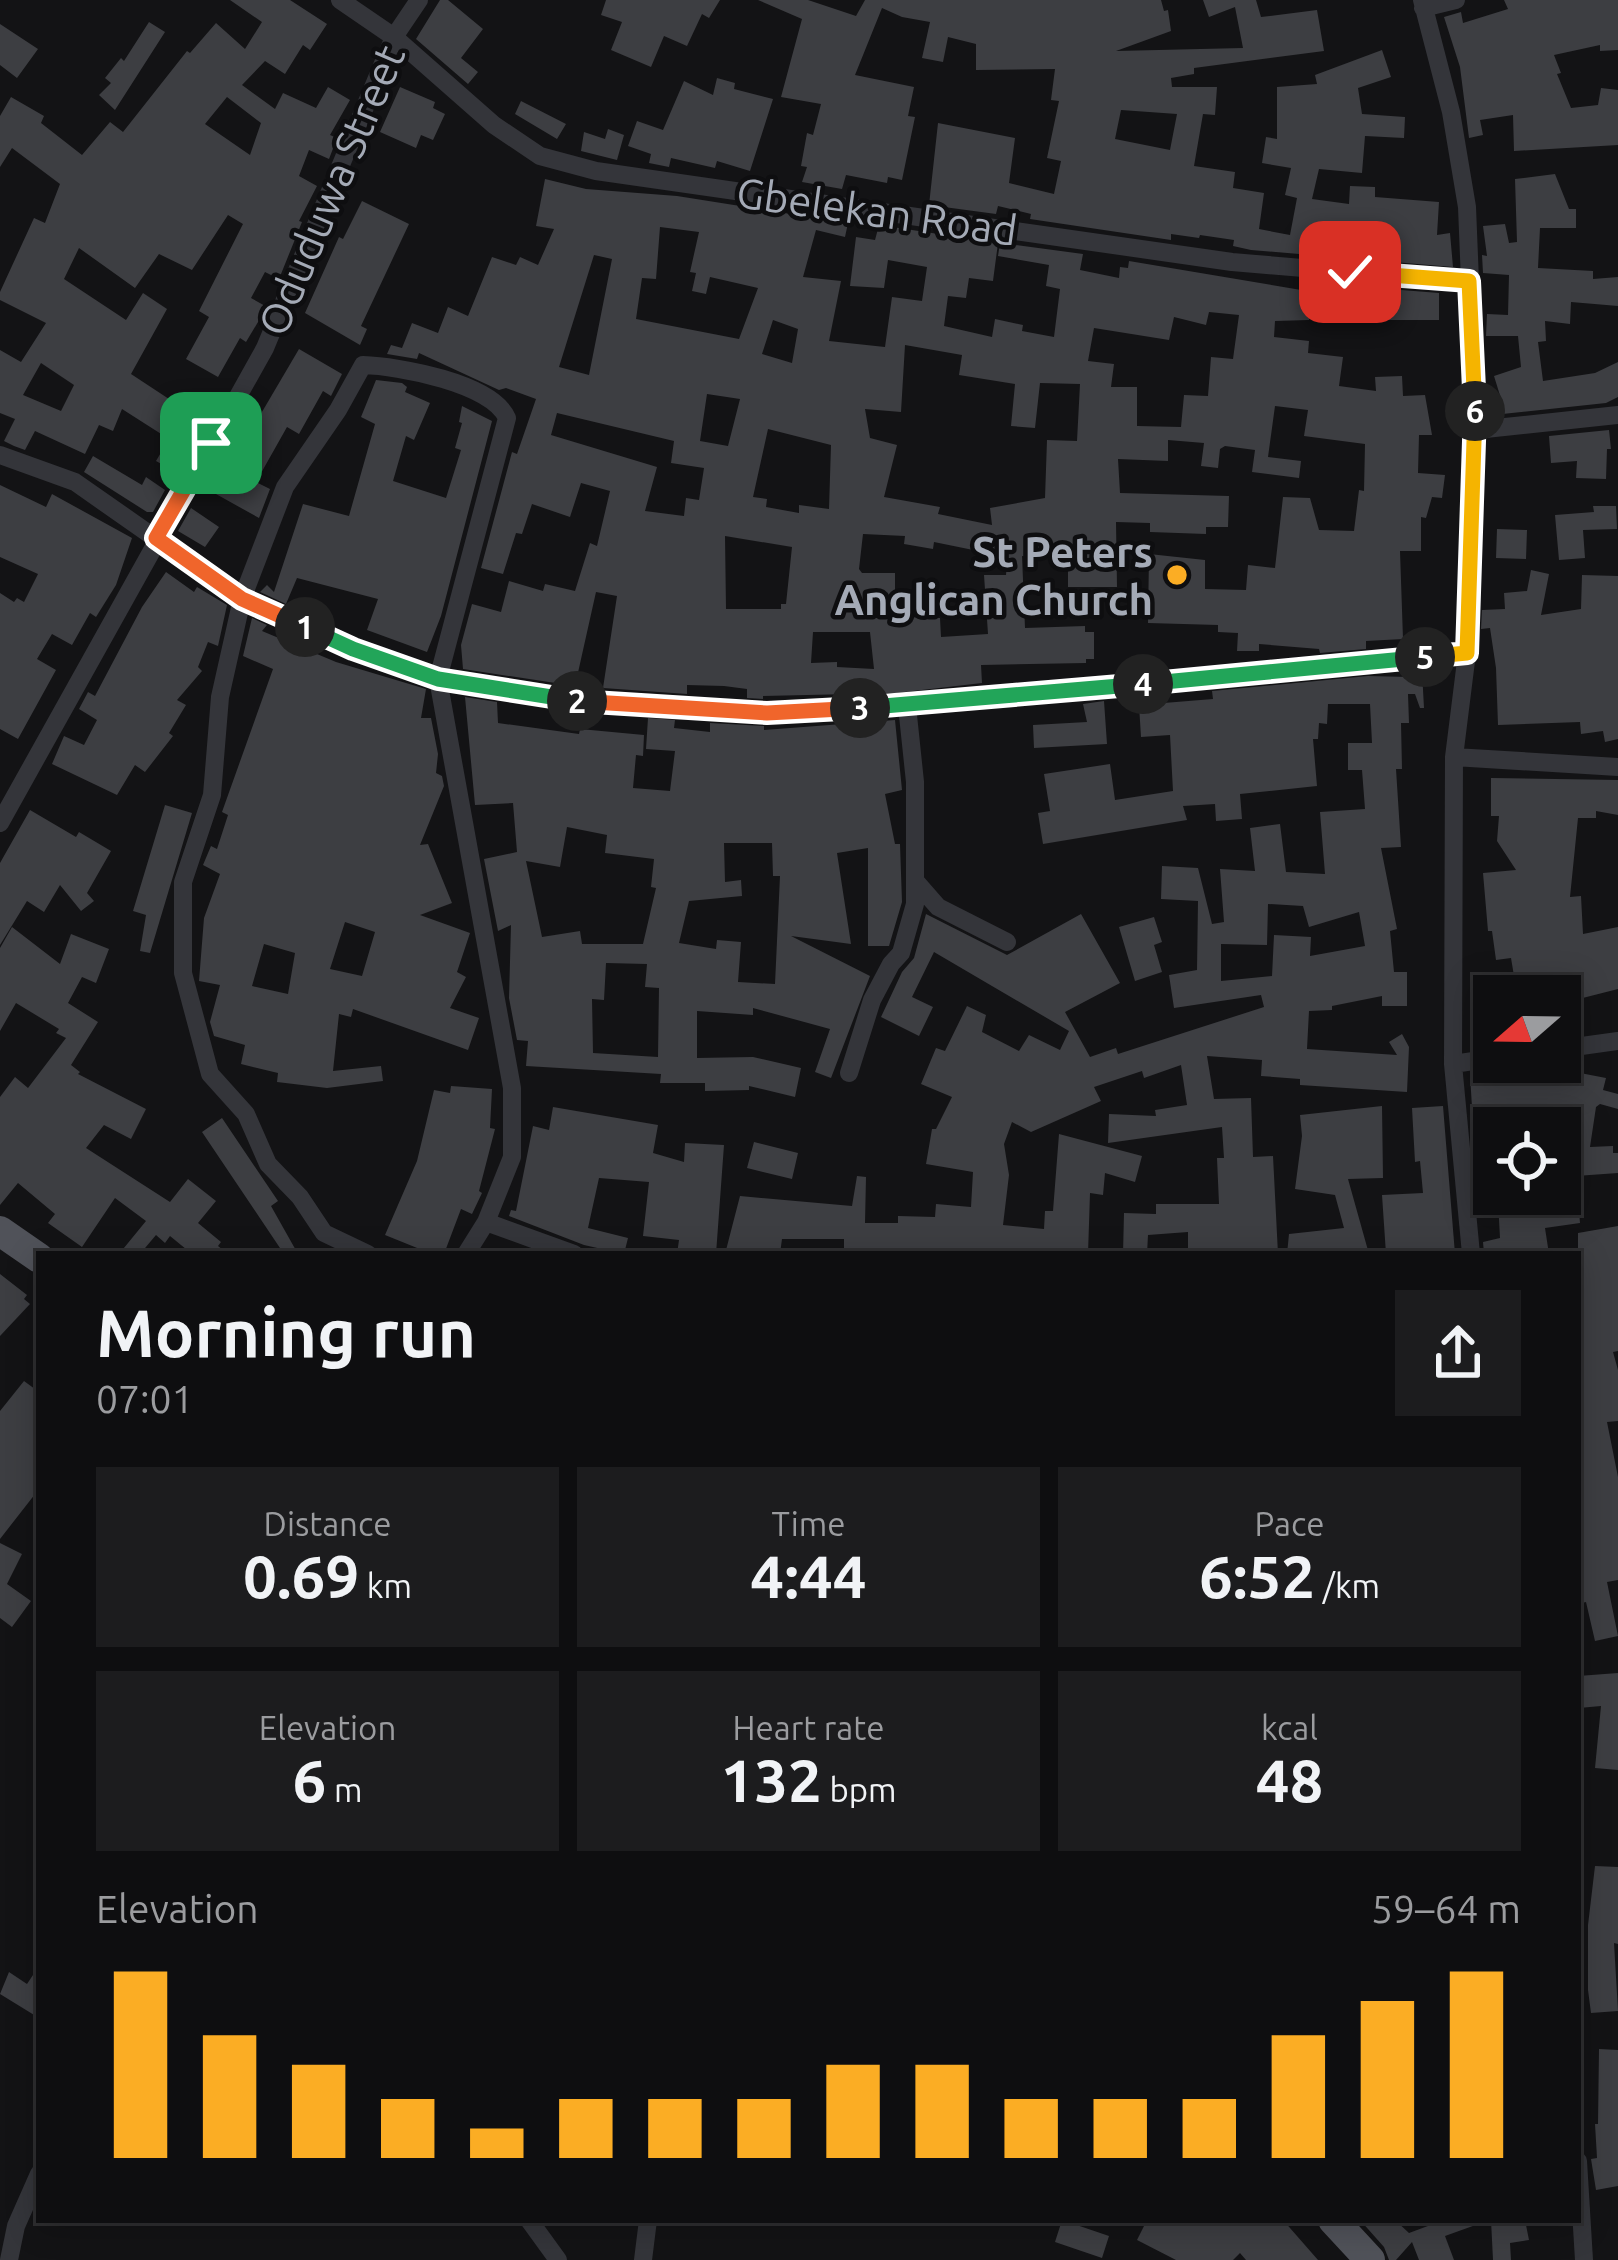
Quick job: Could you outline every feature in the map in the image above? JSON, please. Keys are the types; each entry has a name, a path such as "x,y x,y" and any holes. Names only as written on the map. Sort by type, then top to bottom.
{"main road":[{"path":"0,1231 36,1256"},
{"path":"1336,2223 1370,2260"}],"street":[{"name":"Gbelekan Road","path":"340,0 394,37 494,125 540,156 596,171 1232,262 1469,281"},
{"name":"Oduduwa Street","path":"0,823 265,348 394,37 419,0"},
{"path":"1456,0 1423,4 1451,112 1464,188 1476,430 1467,653 1454,757 1454,1064 1471,1251"},
{"path":"362,1251 324,1233 300,1197 268,1164 246,1114 210,1074 183,973 183,882 212,795 220,697 242,599 285,487 363,365 469,386 502,406 506,430 438,679 512,1088 512,1157 486,1222 468,1251"},
{"path":"1476,430 1618,415"},
{"path":"0,455 75,482 242,599 353,649 438,679 576,700 767,713 907,706 1467,653"},
{"path":"849,1073 878,984 901,953 915,904 915,782 907,706"},
{"path":"1454,757 1618,767"},
{"path":"917,883 938,907 1007,942"},
{"path":"1581,1046 1618,1041"},
{"path":"1454,1064 1473,1061"},
{"path":"486,1222 566,1251"},
{"path":"9,2260 16,2226 36,2181"},
{"path":"1581,2210 1584,2260"},
{"path":"531,2223 558,2260"},
{"path":"644,2260 649,2223"}],"building":[{"path":"230,0 290,0 327,24 310,50 303,45 285,74 265,61 242,85 275,109 283,93 316,108 328,87 350,100 330,135 337,138 329,159 309,150 299,176 317,186 279,279 265,272 251,298 267,307 246,342 240,338 218,377 186,359 209,317 199,311 243,224 228,215 192,270 159,254 135,288 79,248 64,279 126,320 143,293 167,309 131,374 207,424 176,472 156,461 169,439 122,409 113,431 99,425 85,454 35,431 25,450 4,441 15,419 0,413 0,350 21,362 46,323 0,300 0,292 34,218 45,223 60,184 12,148 0,167 0,116 11,97 44,116 41,123 82,155 110,122 123,132 187,51 216,23 245,49 262,22","holes":["227,97 261,123 250,155 205,124","41,363 74,385 61,411 23,395"]},
{"path":"440,0 448,0 483,29 461,58 478,72 468,84 416,39"},
{"path":"606,0 720,0 709,18 702,14 687,46 664,36 651,67 611,50 622,22 601,15"},
{"path":"758,0 808,0 856,16 865,0 1161,0 1171,31 1116,51 1243,48 1235,7 1209,17 1203,0 1256,0 1261,17 1317,10 1324,51 1194,68 1194,74 1171,78 1172,87 1217,87 1215,115 1203,114 1194,166 1235,172 1233,188 1264,193 1259,229 1290,235 1297,198 1285,195 1291,168 1262,163 1266,137 1277,139 1277,87 1317,84 1315,75 1382,50 1391,77 1358,88 1362,114 1405,117 1404,138 1365,136 1362,173 1319,169 1312,199 1349,204 1350,186 1375,187 1375,197 1439,202 1437,235 1450,233 1453,267 1251,250 1233,246 1234,240 1200,235 1171,234 1171,240 1030,219 1031,214 998,206 996,214 929,205 938,123 1015,138 1009,183 1054,194 1061,161 1047,158 1059,101 1051,100 1055,69 976,70 976,44 948,37 943,62 922,58 930,22 882,8 855,75 914,87 908,116 915,117 902,180 888,177 887,183 846,175 842,189 802,182 807,133 813,135 821,104 781,97 802,19","holes":["1121,110 1177,114 1170,150 1115,139"]},
{"path":"1504,0 1618,0 1618,50 1600,51 1600,45 1554,55 1571,108 1598,105 1601,88 1618,90 1618,145 1514,151 1513,115 1480,120 1483,135 1469,138 1460,67 1444,17 1461,12 1463,23 1508,9"},
{"path":"149,22 165,32 115,110 99,95 111,83 105,78 121,58 124,61"},
{"path":"0,24 38,49 17,78 0,65"},
{"path":"717,78 735,83 734,89 773,99 750,171 717,161 715,168 671,158 669,167 649,163 651,154 628,146 637,121 663,130 684,81 713,95"},
{"path":"400,87 435,102 433,108 445,114 433,140 421,135 416,148 380,132"},
{"path":"521,101 566,124 557,139 515,114"},
{"path":"608,129 624,135 617,160 581,151 584,132 605,139"},
{"path":"1555,174 1569,209 1576,209 1576,228 1540,228 1538,268 1593,271 1593,279 1618,277 1618,306 1571,302 1570,324 1545,321 1546,341 1538,342 1543,381 1595,373 1618,362 1618,397 1606,403 1493,415 1493,402 1502,402 1494,376 1521,367 1518,336 1486,336 1487,314 1508,315 1509,275 1483,273 1482,255 1487,256 1483,226 1505,224 1509,243 1517,242 1515,179"},
{"path":"545,179 586,189 677,196 848,223 845,237 816,230 803,277 841,281 829,341 885,347 892,297 922,301 927,267 888,260 884,288 850,286 856,237 875,240 879,225 998,243 993,281 969,278 966,298 948,296 944,326 992,337 995,319 1054,337 1060,289 1046,286 1049,265 998,256 1000,243 1083,254 1080,270 1119,278 1120,267 1128,268 1129,261 1313,292 1309,320 1275,321 1274,337 1309,341 1308,353 1343,357 1339,386 1376,391 1375,377 1402,376 1403,396 1425,395 1432,435 1419,435 1418,473 1445,475 1442,498 1432,497 1426,518 1421,517 1421,551 1400,551 1403,639 1366,641 1366,649 1320,653 1319,649 1259,644 1259,651 1237,651 1238,633 1218,632 1218,625 1148,623 1149,554 1205,560 1205,589 1246,590 1248,565 1275,568 1283,497 1310,498 1319,530 1354,531 1359,490 1364,491 1365,444 1304,436 1308,410 1275,406 1268,457 1301,461 1299,478 1252,472 1255,450 1225,446 1220,449 1218,468 1201,466 1204,443 1168,440 1168,461 1118,459 1120,493 1229,496 1228,527 1206,527 1206,534 1150,532 1150,523 1116,522 1117,587 1068,587 1068,560 1022,556 1025,628 1085,626 1085,632 1094,632 1094,659 1086,663 981,665 982,683 896,693 763,699 747,698 747,689 724,686 687,685 687,694 603,688 617,596 596,592 575,686 463,669 461,645 472,604 501,612 509,581 543,591 545,584 575,591 590,543 597,546 610,491 581,483 570,517 532,504 522,534 516,533 503,574 481,568 512,452 517,454 536,399 499,390 419,353 417,359 387,354 391,345 402,348 412,323 438,333 448,307 468,316 492,257 516,265 520,257 538,265 554,229 536,226","holes":["660,227 699,232 690,272 696,273 692,291 706,294 710,277 758,288 739,339 636,319 642,278 656,279","594,255 612,259 589,375 559,367","1209,312 1239,315 1233,359 1211,357 1208,396 1184,395 1181,427 1137,426 1137,387 1111,387 1114,364 1088,361 1094,328 1169,340 1174,317 1206,325","773,320 798,329 792,363 762,354","905,345 962,355 959,375 1015,384 1011,426 1035,428 1040,383 1080,384 1077,441 1047,440 1045,498 990,508 992,525 938,514 940,507 884,497 897,445 870,438 865,409 901,412","707,394 740,399 728,446 700,441","557,413 674,441 671,463 704,468 699,500 686,498 684,516 645,511 657,467 551,435","768,429 831,445 829,509 799,505 799,513 766,507 767,499 753,497","863,534 905,536 904,544 933,549 934,542 1007,562 1006,575 984,575 988,634 941,637 940,618 903,617 904,603 895,603 895,573 862,573","725,536 792,547 786,604 781,609 726,609","813,632 870,632 874,669 837,667 837,662 811,663"]},
{"path":"362,201 409,224 361,326 367,329 360,345 305,313 339,237 343,239"},
{"path":"1351,286 1439,293 1439,320 1376,320 1376,312 1351,312"},
{"path":"299,349 342,374 331,396 323,391 299,434 287,427 256,482 270,489 259,518 207,489 230,446 239,451"},
{"path":"376,380 402,383 405,392 430,403 414,440 406,436 393,481 446,498 461,450 455,448 462,406 492,421 441,616 427,652 367,630 378,599 297,578 286,604 260,592 267,585 274,592 303,504 349,516 375,424 361,417"},
{"path":"1609,430 1606,479 1576,478 1577,461 1551,463 1549,436"},
{"path":"93,456 142,485 146,477 165,490 153,512 84,472"},
{"path":"0,485 46,507 52,494 132,538 116,585 96,617 90,613 72,645 52,634 37,659 56,670 18,739 0,729 0,593 24,602 38,574 0,557"},
{"path":"1593,506 1616,506 1617,529 1583,530 1585,558 1559,560 1555,515 1594,512"},
{"path":"191,508 219,527 205,547 178,531"},
{"path":"1497,529 1527,530 1526,559 1496,558"},
{"path":"1531,570 1549,574 1541,615 1581,609 1582,575 1618,576 1618,739 1605,742 1603,731 1581,734 1580,722 1498,725 1496,668 1490,628 1481,629 1482,610 1505,609 1504,593 1527,591"},
{"path":"166,572 194,592 197,587 227,605 218,646 208,642 198,667 202,671 177,700 186,705 169,733 173,736 145,772 135,765 117,795 52,764 64,736 84,745 97,720 79,709 88,692 95,696"},
{"path":"252,618 267,625 262,631 336,662 426,689 421,718 431,718 438,754 436,773 444,786 420,845 428,844 452,903 420,915 470,933 457,972 466,977 450,1008 479,1018 468,1050 353,1009 351,1017 339,1014 333,1071 381,1066 383,1081 327,1088 277,1082 278,1073 241,1064 245,1045 214,1036 210,1022 220,985 199,981 204,918 220,874 203,865 211,846 217,849 228,815 222,812 273,669 243,656","holes":["345,922 375,932 362,976 330,969","264,944 295,953 288,994 252,986"]},
{"path":"1422,671 1424,708 1415,694 1408,694 1409,723 1401,723 1402,769 1396,769 1401,847 1381,848 1397,929 1390,931 1394,972 1407,972 1407,1006 1382,1006 1382,996 1332,1006 1332,1010 1309,1011 1307,1049 1397,1055 1389,1042 1402,1034 1409,1047 1407,1092 1300,1085 1300,1079 1261,1076 1262,1060 1207,1056 1214,1099 1251,1098 1253,1157 1273,1156 1278,1251 1188,1251 1188,1232 1148,1235 1147,1251 1123,1251 1124,1213 1156,1214 1156,1204 1219,1204 1217,1158 1224,1158 1222,1127 1108,1143 1109,1114 1156,1116 1155,1110 1187,1105 1181,1065 1144,1078 1142,1071 1094,1087 1101,1101 1031,1132 1012,1122 1004,1144 1009,1175 1003,1225 1044,1229 1045,1211 1053,1211 1059,1134 1142,1156 1135,1182 1105,1173 1103,1195 1090,1193 1088,1251 844,1251 844,1239 782,1239 780,1251 726,1251 740,1196 852,1206 857,1176 866,1177 865,1223 898,1223 898,1216 935,1217 936,1204 971,1207 973,1172 926,1164 932,1129 952,1097 921,1084 936,1048 945,1051 967,1006 986,1015 982,1032 1019,1051 1029,1035 1060,1050 1069,1031 934,952 912,997 933,1007 919,1036 881,1017 902,972 914,958 926,914 1007,955 1081,914 1120,983 1065,1012 1090,1057 1116,1048 1118,1054 1264,1007 1261,995 1174,1008 1169,975 1197,970 1198,901 1161,899 1162,866 1198,868 1212,924 1224,922 1220,869 1255,871 1250,828 1280,824 1286,872 1325,874 1320,812 1365,809 1362,770 1348,770 1348,743 1372,743 1370,704 1328,704 1327,724 1319,723 1318,739 1313,739 1317,786 1240,794 1242,819 1216,821 1215,804 1183,806 1187,820 1043,844 1038,813 1050,811 1044,774 1110,764 1115,800 1173,791 1170,735 1141,737 1139,705 1213,699 1212,691 1368,676 1409,677 1407,672","holes":["1268,904 1303,906 1309,927 1359,912 1365,946 1310,956 1311,937 1274,935 1272,976 1221,981 1221,944 1267,945"]},
{"path":"465,697 497,702 498,723 579,734 580,729 644,735 643,756 636,755 633,788 670,791 675,751 646,749 648,718 675,720 674,728 710,732 710,723 764,726 764,730 895,720 902,790 885,794 895,844 900,844 902,902 889,946 868,946 868,848 837,853 851,944 791,936 870,976 831,1078 815,1072 830,1029 753,1008 753,1015 697,1011 697,1058 753,1057 801,1068 795,1097 749,1086 749,1090 705,1091 705,1083 660,1083 661,1074 526,1066 528,1041 517,1040 509,998 511,925 498,931 484,859 517,852 513,803 475,805","holes":["567,827 607,835 605,853 654,859 651,887 656,888 643,944 582,944 580,931 542,937 526,861 560,867","724,843 772,843 773,876 780,876 775,984 738,982 741,942 717,940 716,949 679,943 689,901 742,896 741,880 725,882","606,963 647,964 645,987 659,988 658,1057 593,1053 592,999 604,1000"]},
{"path":"1104,701 1107,744 1034,748 1033,725 1087,722 1083,704"},
{"path":"1491,778 1618,780 1618,815 1596,811 1596,818 1578,818 1570,897 1581,896 1583,934 1618,927 1618,989 1581,998 1581,975 1514,975 1511,958 1496,960 1492,931 1488,931 1483,873 1516,870 1497,841 1499,816 1491,816"},
{"path":"165,805 192,813 150,953 140,951 146,915 133,911"},
{"path":"30,810 111,851 87,893 94,901 81,911 60,885 44,912 27,901 0,945 0,863"},
{"path":"1154,917 1162,942 1154,945 1162,972 1135,981 1119,927"},
{"path":"12,927 60,964 71,934 109,949 96,983 82,977 68,1003 98,1022 71,1065 78,1074 146,1109 131,1139 104,1125 86,1148 170,1202 188,1179 216,1201 198,1223 221,1242 218,1246 224,1251 188,1251 170,1236 165,1243 156,1235 143,1251 121,1251 146,1221 115,1198 82,1247 48,1223 55,1214 18,1183 0,1205 0,1097 15,1077 28,1088 66,1038 16,1003 0,1031 0,948"},
{"path":"1581,1073 1606,1078 1603,1090 1618,1094 1618,1109 1596,1107 1590,1147 1613,1146 1613,1153 1618,1153 1618,1173 1581,1176 1581,1107 1473,1107 1473,1123 1470,1075 1473,1083 1581,1083"},
{"path":"451,1086 492,1089 490,1128 495,1129 482,1193 472,1214 461,1209 445,1251 425,1251 385,1235 417,1161 434,1090 450,1093"},
{"path":"1382,1106 1383,1178 1348,1179 1368,1251 1287,1251 1289,1234 1344,1228 1335,1195 1295,1189 1300,1115"},
{"path":"1443,1106 1455,1251 1386,1251 1382,1195 1423,1193 1420,1161 1415,1162 1412,1108"},
{"path":"553,1107 658,1125 653,1153 684,1162 685,1143 724,1145 716,1251 677,1251 679,1240 643,1236 649,1182 599,1178 588,1228 628,1238 625,1251 584,1245 509,1216 511,1210 516,1211 533,1126 549,1130"},
{"path":"222,1118 278,1201 271,1206 296,1251 282,1251 202,1132"},
{"path":"754,1142 798,1153 792,1179 747,1168"},
{"path":"1499,1215 1579,1215 1580,1223 1545,1228 1549,1251 1484,1251 1483,1242 1500,1238"},
{"path":"1618,1226 1618,1351 1613,1352 1618,1370 1618,1421 1607,1422 1618,1477 1618,1580 1607,1582 1618,1636 1595,1641 1586,1602 1581,1603 1584,1458 1578,1233"},
{"path":"0,1274 27,1295 24,1299 30,1304 0,1336"},
{"path":"24,1381 36,1390 36,1493 0,1539 0,1411"},
{"path":"0,1543 22,1554 7,1584 31,1601 12,1627 0,1618"},
{"path":"1618,1673 1618,1770 1595,1768 1601,1706 1581,1708 1581,1676"},
{"path":"1595,1866 1618,1867 1618,1944 1614,1943 1618,2011 1591,2013 1588,1925"},
{"path":"36,1970 36,2016 0,1994 9,1972 27,1984"},
{"path":"1599,2049 1618,2050 1618,2186 1596,2190 1591,2159 1597,2158"},
{"path":"1061,2223 1109,2236 1102,2258 1055,2242"},
{"path":"1146,2223 1286,2223 1318,2260 1246,2260 1240,2253 1233,2260 1176,2260 1137,2240"},
{"path":"1363,2223 1398,2223 1409,2233 1436,2223 1481,2223 1445,2236 1454,2260 1419,2260 1412,2242 1396,2260 1389,2260"},
{"path":"1491,2223 1526,2223 1529,2240 1510,2243 1511,2260 1493,2260"}],"place":[{"name":"St Peters Anglican Church","path":"1177,575"}],"route":[{"path":"211,443 156,538 242,599 353,649 438,679 576,700 767,713 907,706 1467,653 1476,430 1469,281 1350,272"}]}
